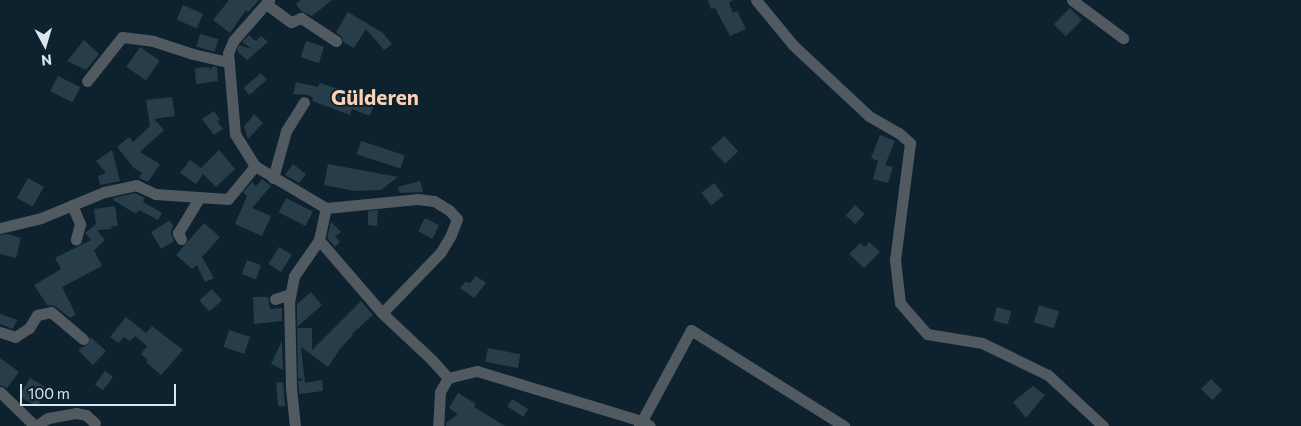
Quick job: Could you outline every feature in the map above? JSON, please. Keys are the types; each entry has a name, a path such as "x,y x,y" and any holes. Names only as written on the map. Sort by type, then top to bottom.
{"street":[{"path":"756,0 793,45 869,116 899,133 910,143 895,260 900,303 927,334 982,344 1048,375 1103,426"},
{"path":"1072,0 1123,38"},
{"path":"336,41 300,18 291,22 267,2 233,41 228,53 235,134 255,166 326,208 417,199 434,201 449,210 457,219 440,253 382,313"},
{"path":"87,81 122,36 153,41 193,54 229,62"},
{"path":"273,178 286,131 304,102"},
{"path":"0,228 41,218 104,192 136,185 155,194 228,199 255,166"},
{"path":"181,238 178,232 199,198"},
{"path":"72,205 80,224 76,239"},
{"path":"295,426 291,387 290,294 294,276 320,240 326,208"},
{"path":"320,240 382,313 432,360 448,378"},
{"path":"275,299 290,294"},
{"path":"0,332 15,337 29,328 37,315 51,312 83,339"},
{"path":"438,426 440,392 448,378 477,371 643,424 691,330 844,426"},
{"path":"0,392 35,426 48,418 76,413 86,415 96,424"}],"building":[{"path":"229,0 259,0 248,12 246,10 230,33 213,20"},
{"path":"301,0 332,0 312,16 301,11 296,4"},
{"path":"708,0 733,0 729,3 733,13 737,11 746,29 730,36 715,8 711,9"},
{"path":"183,5 203,14 197,29 176,20"},
{"path":"1070,8 1082,20 1066,36 1054,24"},
{"path":"348,12 383,33 392,44 384,50 366,29 354,48 343,42 342,37 336,32"},
{"path":"200,34 218,39 215,52 196,46"},
{"path":"249,35 256,41 261,36 268,42 247,60 237,51 239,45 252,49 242,42"},
{"path":"84,40 99,54 86,70 67,61"},
{"path":"306,41 324,47 319,63 301,57"},
{"path":"140,47 160,61 146,80 126,67"},
{"path":"213,66 217,67 218,81 196,84 195,68 210,67 209,71"},
{"path":"261,73 267,80 250,95 244,88"},
{"path":"58,76 80,87 73,102 50,91"},
{"path":"296,82 318,87 320,83 358,95 356,99 374,105 370,116 352,109 350,115 312,101 313,98 308,95 293,94"},
{"path":"172,97 175,116 154,119 164,130 140,152 160,164 148,182 139,178 142,173 134,168 117,147 129,137 133,142 150,126 146,100"},
{"path":"214,111 220,120 217,121 223,129 214,135 202,119"},
{"path":"254,114 263,123 248,139 244,127"},
{"path":"880,135 895,141 885,165 893,167 888,183 873,179 878,161 871,158"},
{"path":"724,136 738,151 725,164 711,148"},
{"path":"361,141 405,155 400,169 357,154"},
{"path":"112,150 120,181 100,185 98,176 106,173 96,161"},
{"path":"219,150 235,169 216,187 203,174 196,184 180,173 190,160 201,168"},
{"path":"293,164 306,174 299,183 285,175"},
{"path":"328,164 398,177 381,190 355,191 324,185"},
{"path":"28,178 44,187 33,207 17,198"},
{"path":"262,179 271,186 252,208 271,216 262,236 235,224 247,196 243,192 252,182 256,186"},
{"path":"420,181 423,192 400,193 398,187"},
{"path":"714,183 724,196 711,205 701,193"},
{"path":"135,193 145,198 143,202 162,213 158,220 139,210 136,214 113,200 113,198"},
{"path":"286,198 313,212 305,226 279,212"},
{"path":"855,205 865,214 855,224 846,215"},
{"path":"115,206 118,226 111,226 112,229 97,230 105,240 94,250 102,266 62,287 76,315 70,318 55,306 47,305 34,285 61,269 55,258 91,240 85,233 96,224 94,209"},
{"path":"378,210 377,226 368,225 368,211"},
{"path":"425,218 439,225 432,239 418,231"},
{"path":"170,220 173,226 171,233 174,241 161,249 151,232"},
{"path":"331,222 341,232 335,236 340,242 335,247 327,238"},
{"path":"204,223 220,237 202,257 214,278 205,282 197,265 192,269 176,255"},
{"path":"7,234 21,238 16,258 0,254 0,235"},
{"path":"869,242 880,252 864,268 849,254 860,243 865,247"},
{"path":"279,247 292,255 281,272 268,264"},
{"path":"247,260 261,265 256,279 242,274"},
{"path":"476,276 486,283 474,298 460,288 465,282 470,283"},
{"path":"212,289 222,300 209,312 199,300"},
{"path":"311,292 322,305 297,327 297,304"},
{"path":"253,297 268,297 270,309 282,308 282,321 254,324"},
{"path":"361,301 373,315 352,334 328,367 301,347 305,383 322,380 323,391 299,394 298,381 304,380 298,378 297,328 312,328 312,350"},
{"path":"1039,305 1059,311 1054,328 1034,322"},
{"path":"997,307 1011,311 1008,325 993,320"},
{"path":"0,314 17,320 13,329 0,324"},
{"path":"126,317 146,333 152,326 183,350 161,375 146,362 148,360 141,354 147,346 135,336 130,341 124,337 118,343 110,337"},
{"path":"229,330 250,337 244,354 223,347"},
{"path":"90,337 106,351 93,365 78,350 88,344"},
{"path":"282,341 283,370 271,364"},
{"path":"488,348 520,354 518,368 485,362"},
{"path":"0,358 19,372 7,388 0,385"},
{"path":"105,371 113,377 103,391 95,385"},
{"path":"30,378 48,389 37,407 19,396"},
{"path":"1211,379 1222,390 1212,400 1201,389"},
{"path":"283,382 285,406 278,407 276,383"},
{"path":"1033,386 1045,395 1026,418 1013,402"},
{"path":"458,393 476,404 474,407 505,426 446,426 446,423 458,414 449,408"},
{"path":"512,399 528,409 523,417 507,407"}],"district":[{"name":"Gülderen","path":"375,97"}]}
